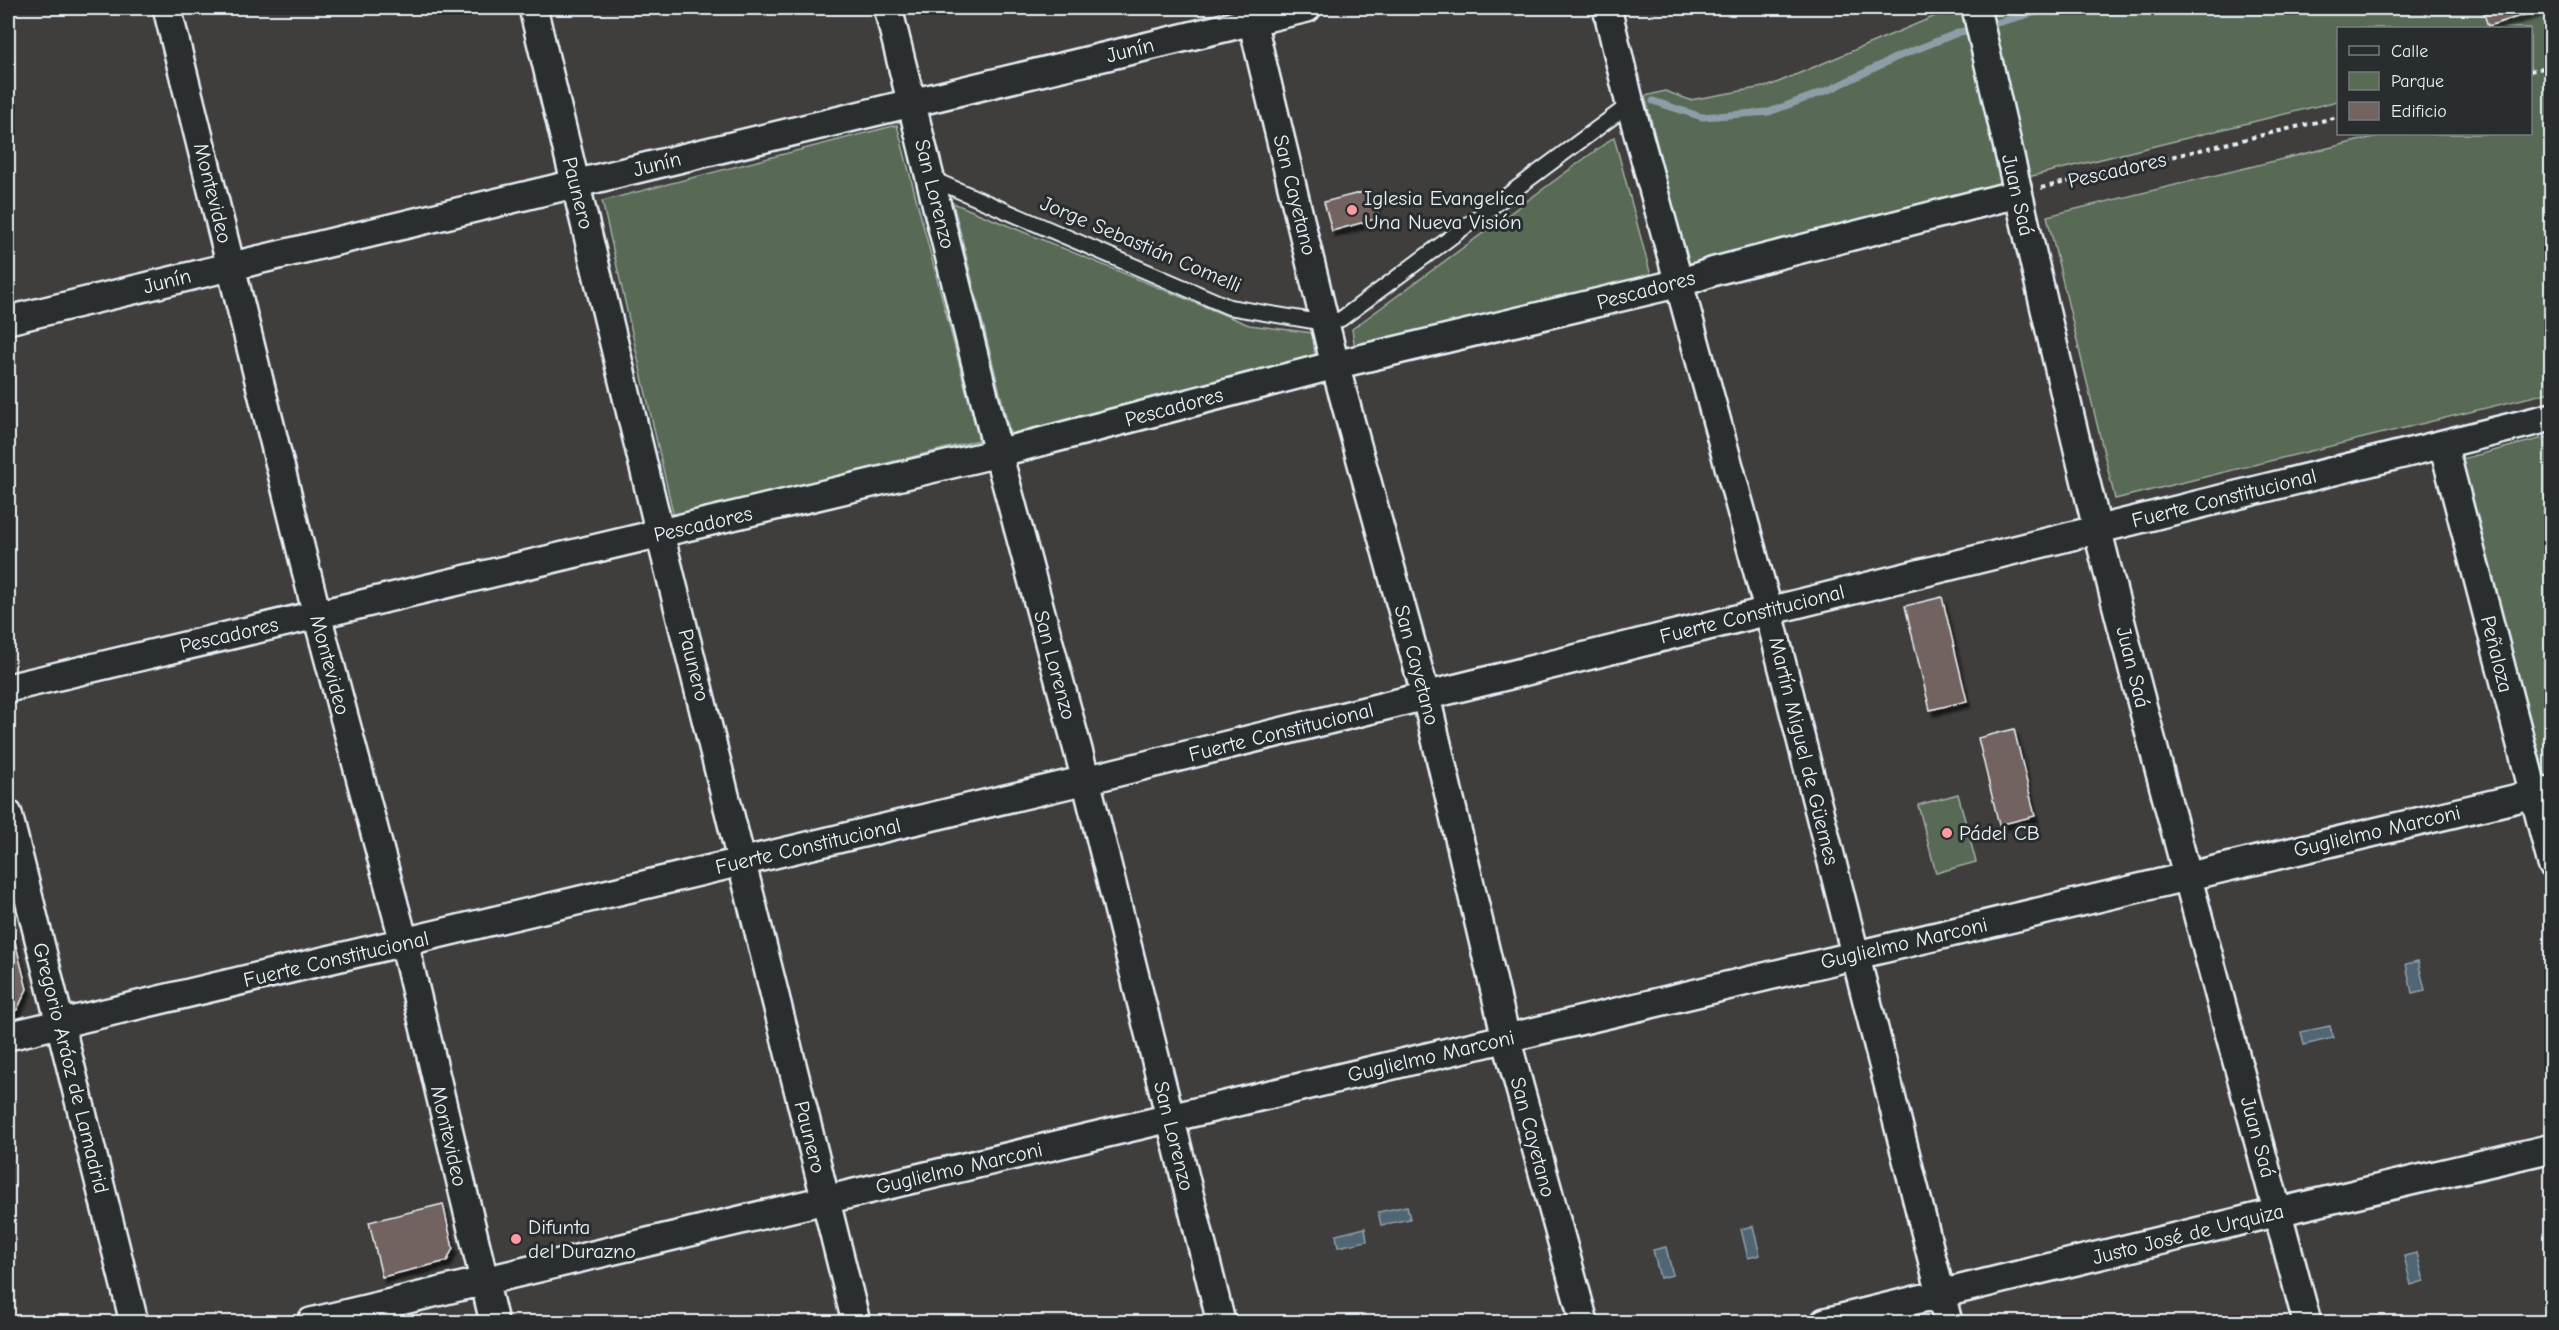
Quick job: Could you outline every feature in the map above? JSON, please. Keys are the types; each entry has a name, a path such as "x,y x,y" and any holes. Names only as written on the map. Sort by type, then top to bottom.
{"street":[{"name":"Montevideo","path":"167,8 317,615 404,942 494,1323"},
{"name":"Paunero","path":"533,8 660,534 856,1323"},
{"name":"San Lorenzo","path":"888,8 999,453 1086,780 1221,1323"},
{"name":"Junín","path":"8,320 913,102 1251,14 1307,8"},
{"name":"Martín Miguel de Güemes","path":"1608,8 1630,104 1768,609 1948,1323"},
{"name":"Juan Saá","path":"1976,8 2017,194 2097,528 2187,876 2307,1323"},
{"name":"San Cayetano","path":"1251,14 1335,365 1426,697 1506,1038 1584,1323"},
{"name":"Pescadores","path":"8,688 999,453 1335,365 1680,283 1715,271 2017,194"},
{"name":"Fuerte Constitucional","path":"8,1036 1086,780 1426,697 1768,609 2552,417"},
{"name":"Peñaloza","path":"2443,444 2542,792 2552,864"},
{"name":"Guglielmo Marconi","path":"311,1323 2542,792"},
{"name":"Gregorio Aráoz de Lamadrid","path":"8,814 134,1323"},
{"name":"Justo José de Urquiza","path":"1825,1323 2278,1212 2552,1148"}],"lane":[{"path":"1325,323 1341,319 1630,104"},
{"name":"Jorge Sebastián Comelli","path":"932,179 1229,306 1325,323"}],"path":[{"path":"2532,71 2552,66"},
{"name":"Pescadores","path":"2017,194 2337,117"}],"green space":[{"path":"1991,8 2551,8 2551,392 2115,499 2047,216 2382,135 2532,135 2532,27 2337,27 2337,101 2028,177"},
{"path":"1952,9 1962,10 2003,189 1688,268 1645,96 1665,91 1690,100 1769,86"},
{"path":"897,125 979,440 674,517 602,201"},
{"path":"1614,137 1651,276 1355,348 1352,329"},
{"path":"953,203 1249,325 1313,333 1315,357 1011,437"},
{"path":"2551,436 2552,775 2545,776 2462,459"},
{"name":"Pádel CB","path":"1958,794 1976,862 1936,873 1918,805"}],"water":[{"path":"2418,961 2425,990 2412,993 2406,964"},
{"path":"2330,1026 2333,1038 2304,1045 2301,1032"},
{"path":"1407,1206 1410,1219 1381,1225 1378,1212"},
{"path":"1753,1226 1760,1255 1748,1258 1741,1229"},
{"path":"1365,1228 1367,1241 1338,1247 1336,1235"},
{"path":"1666,1247 1673,1275 1660,1278 1653,1250"},
{"path":"2417,1253 2424,1281 2411,1285 2404,1256"}],"building":[{"path":"2482,8 2547,8 2488,26"},
{"name":"Iglesia Evangelica Una Nueva Visión","path":"1371,190 1379,218 1332,231 1324,202"},
{"path":"1942,597 1967,701 1930,710 1905,606"},
{"path":"2014,729 2035,816 1999,825 1978,738"},
{"path":"9,918 27,989 17,1010 8,1013"},
{"path":"443,1204 453,1248 447,1261 382,1277 369,1222"}],"waterway":[{"path":"1985,26 2052,8"},
{"path":"1653,101 1702,117 1769,112 1831,89 1895,58 1960,32 1974,29"}],"place":[{"name":"Iglesia Evangelica Una Nueva Visión","path":"1352,210"},
{"name":"Pádel CB","path":"1947,833"},
{"name":"Difunta del Durazno","path":"516,1239"}]}
